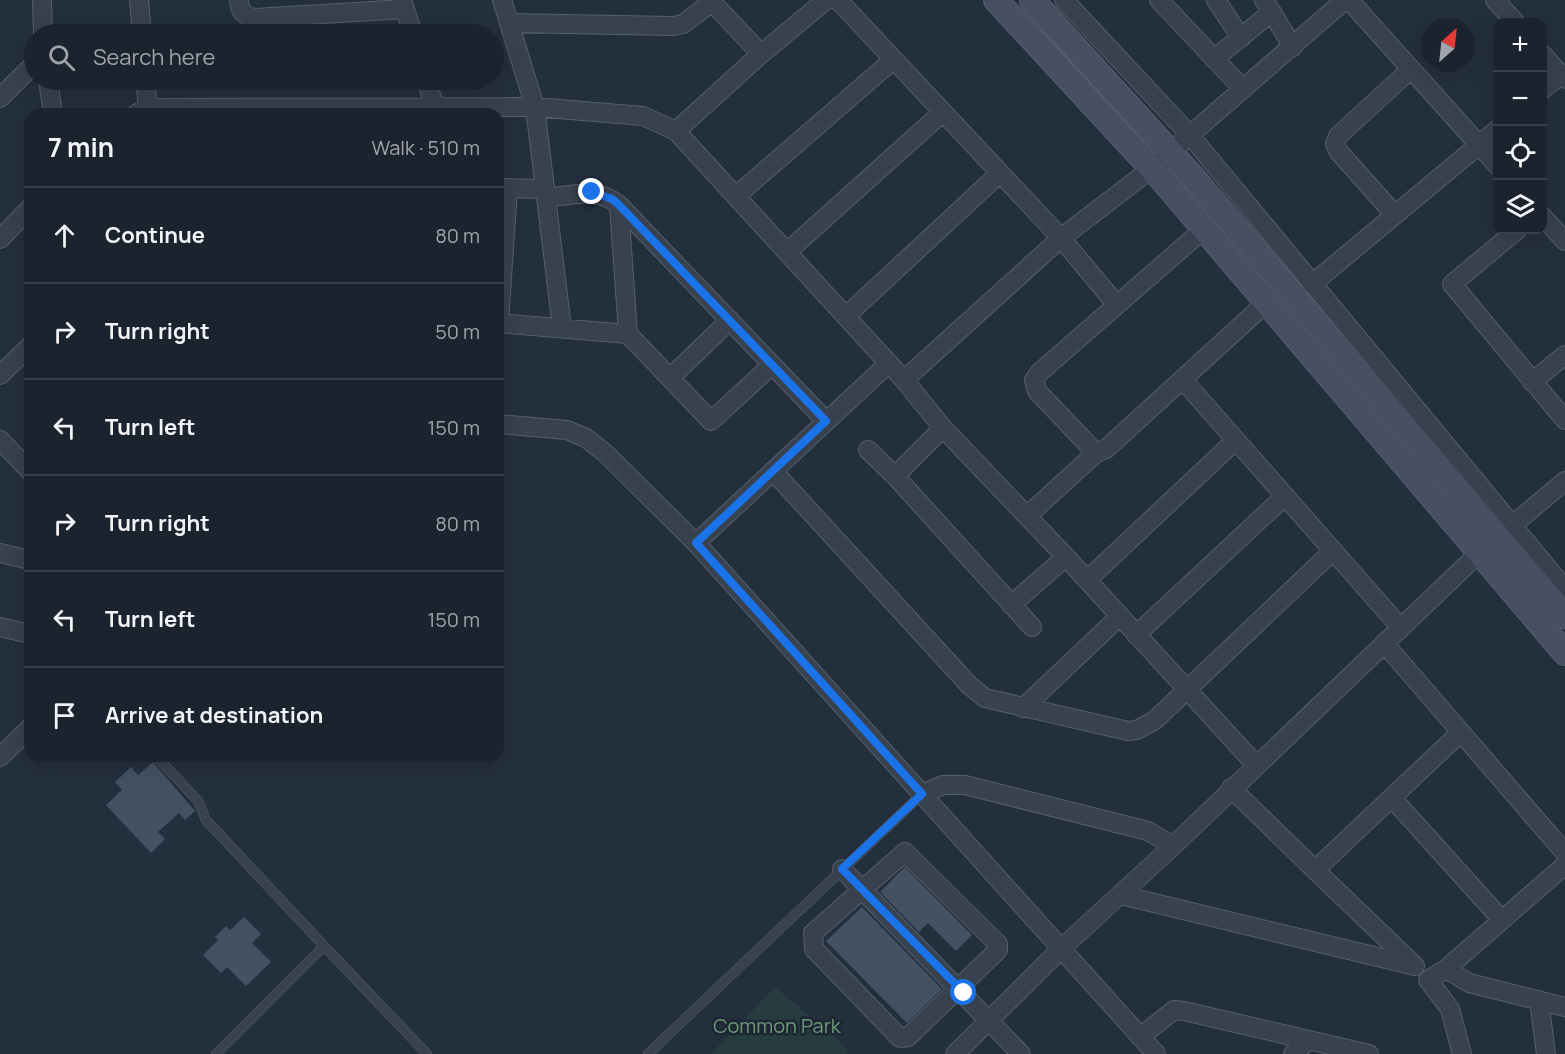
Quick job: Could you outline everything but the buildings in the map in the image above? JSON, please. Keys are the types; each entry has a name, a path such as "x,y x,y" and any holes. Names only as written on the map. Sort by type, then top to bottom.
{"street":[{"path":"42,0 43,24"},
{"path":"139,0 141,24"},
{"path":"239,0 240,10 245,16 255,18 403,4 410,24"},
{"path":"502,0 535,107 562,328"},
{"path":"676,131 761,54 826,0"},
{"path":"838,0 1061,238 1116,304"},
{"path":"996,0 1204,229 1478,554 1565,653"},
{"path":"1032,0 1170,152 1504,532 1565,589"},
{"path":"1064,0 1189,134 1312,284 1504,532 1565,616"},
{"path":"1159,0 1243,89"},
{"path":"1216,0 1240,38"},
{"path":"904,380 1061,238 1151,169 1347,0 1493,162"},
{"path":"1495,0 1511,18"},
{"path":"509,23 673,26 683,24 711,1 761,54"},
{"path":"1214,59 1240,38 1268,6 1293,47"},
{"path":"1547,59 1563,77 1547,87"},
{"path":"735,196 893,60"},
{"path":"1395,214 1339,152 1335,144 1338,136 1410,70"},
{"path":"0,98 24,74"},
{"path":"49,90 52,108"},
{"path":"142,108 144,90"},
{"path":"429,90 435,107"},
{"path":"362,108 535,107 643,116 676,131 904,380 942,428 1066,557 1256,765"},
{"path":"787,252 943,112"},
{"path":"1312,284 1493,132"},
{"path":"846,316 1000,173"},
{"path":"504,188 545,194 592,192 612,199 826,421"},
{"path":"619,205 628,334"},
{"path":"0,239 24,214"},
{"path":"1547,221 1565,241"},
{"path":"1096,453 1037,391 1034,380 1116,304 1204,229"},
{"path":"1512,234 1452,284 1565,420"},
{"path":"1027,516 1096,453 1106,449 1267,302"},
{"path":"671,377 730,320"},
{"path":"504,323 628,334 711,421 772,364"},
{"path":"0,375 24,352"},
{"path":"1532,382 1565,355"},
{"path":"696,543 888,363"},
{"path":"1183,380 1401,628"},
{"path":"504,425 567,430 586,438 605,453 696,543 1063,947 1156,1054"},
{"path":"895,476 942,428"},
{"path":"0,440 24,464"},
{"path":"1087,580 1236,440"},
{"path":"868,450 895,476 1032,627"},
{"path":"0,455 24,465"},
{"path":"773,471 970,686 985,698 1128,731 1137,730 1155,720 1333,550"},
{"path":"955,1054 991,1021 1063,947 1173,846 1478,554 1565,481"},
{"path":"1136,635 1285,496"},
{"path":"0,553 24,559"},
{"path":"1011,605 1066,557"},
{"path":"1023,708 1120,616"},
{"path":"0,627 24,633"},
{"path":"1384,643 1565,853"},
{"path":"1315,870 1460,733"},
{"path":"0,757 24,734"},
{"path":"922,794 944,785 965,785 1148,831 1173,846"},
{"path":"1232,788 1428,980 1450,1009 1462,1054"},
{"path":"1392,798 1502,920"},
{"path":"900,853 909,853 995,940 998,950 959,988 908,1037 900,1038 814,949 811,941 813,933 900,853"},
{"path":"1428,980 1446,969 1565,865"},
{"path":"842,869 1021,1054"},
{"path":"1121,895 1415,966"},
{"path":"1446,969 1468,982 1565,1007"},
{"path":"1539,1000 1546,1054"},
{"path":"1140,1037 1177,1010 1369,1054"},
{"path":"1293,1054 1309,1040"}],"lane":[{"path":"162,762 198,801 206,820 427,1054"},
{"path":"648,1054 922,794"},
{"path":"216,1054 324,946"}],"green space":[{"name":"Common Park","path":"775,987 850,1050 846,1054 711,1054"}],"route":[{"path":"592,192 602,194 619,205 826,421 696,543 922,794 842,869 964,993"}]}
